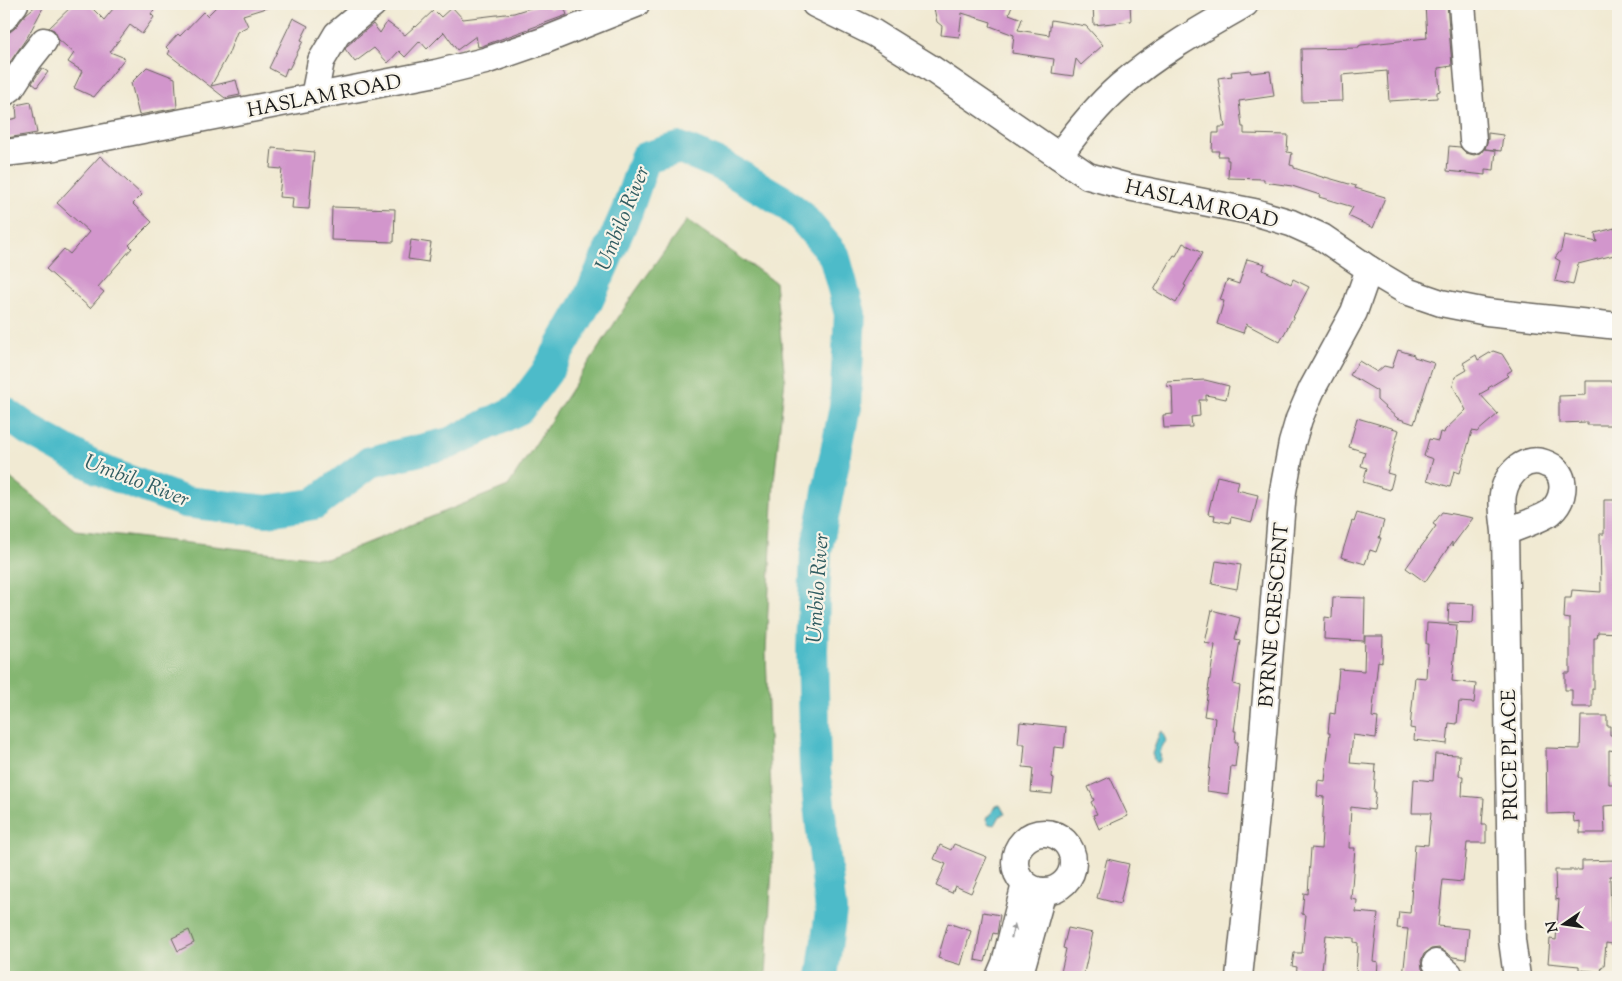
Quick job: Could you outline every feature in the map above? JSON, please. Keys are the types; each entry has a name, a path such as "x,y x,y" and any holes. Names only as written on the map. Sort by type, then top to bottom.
{"street":[{"path":"4,18 14,4"},
{"path":"314,97 321,61 337,34 373,4"},
{"name":"HASLAM ROAD","path":"4,153 55,146 436,74 485,61 543,41 636,4"},
{"name":"HASLAM ROAD","path":"815,4 874,33 924,64 1088,176 1128,187 1254,212 1291,223 1322,237 1369,269 1406,291 1441,303 1488,312 1618,326"},
{"path":"1059,156 1080,127 1118,88 1152,60 1197,31 1245,4"},
{"path":"1462,4 1473,140"},
{"path":"4,93 11,88 28,60 44,41"},
{"name":"BYRNE CRESCENT","path":"1239,977 1257,806 1283,491 1292,442 1299,419 1312,389 1354,312 1369,269"},
{"name":"PRICE PLACE","path":"1505,532 1512,977"},
{"path":"1011,972 1034,888"}],"green space":[{"path":"687,220 775,282 785,379 774,481 766,652 773,849 766,977 4,977 4,473 75,530 327,559 508,486 635,292"}],"water":[{"path":"1162,731 1166,742 1162,746 1159,762 1155,762 1152,754"},
{"path":"1000,805 1005,814 1000,816 995,825 989,824 986,819 987,816 990,816 995,806"}],"building":[{"path":"38,4 45,4 28,36 8,65 4,62 4,33 10,32 15,28 26,14"},
{"path":"74,4 88,4 104,20 117,4 158,4 151,14 154,17 142,34 130,25 110,52 125,58 94,97 74,88 82,71 68,62 74,53 58,39 54,30 49,28"},
{"path":"219,4 268,4 269,7 243,15 248,26 237,32 228,55 211,86 236,80 240,95 225,98 168,54 170,51 166,47 178,34 180,36 203,12 207,16"},
{"path":"547,4 549,9 563,4 567,15 478,47 476,36 457,50 444,32 427,49 420,41 405,57 399,51 388,63 374,48 355,62 345,49 373,24 380,33 387,22 405,35 434,10 441,17 452,7 463,19 514,13"},
{"path":"933,4 1013,4 1009,14 1022,19 1018,30 1049,35 1051,20 1086,26 1103,45 1081,65 1076,59 1073,76 1052,73 1054,59 1012,53 1014,35 990,26 991,22 962,13 959,37 941,35 942,26 937,22"},
{"path":"1093,4 1130,4 1131,21 1094,25"},
{"path":"1425,4 1447,4 1452,66 1438,68 1440,91 1437,92 1437,98 1389,101 1387,71 1342,75 1343,101 1302,102 1301,49 1359,48 1361,45 1427,38"},
{"path":"293,18 308,26 301,40 303,41 284,76 269,68"},
{"path":"147,67 175,78 177,108 139,115 131,83"},
{"path":"42,68 48,72 37,87 32,83"},
{"path":"1250,70 1251,73 1270,71 1274,96 1239,101 1244,134 1288,135 1287,152 1292,153 1290,165 1294,166 1294,168 1356,186 1355,188 1385,197 1373,228 1348,216 1353,207 1319,197 1320,195 1292,186 1264,182 1264,179 1228,178 1229,160 1227,160 1227,156 1218,156 1219,151 1212,151 1213,133 1219,133 1219,127 1225,127 1218,78 1232,76 1231,72"},
{"path":"31,102 37,133 7,138 4,121 17,118 16,105"},
{"path":"1488,133 1503,135 1501,151 1485,149"},
{"path":"1449,146 1460,147 1466,153 1474,155 1481,153 1484,149 1496,150 1494,170 1485,169 1485,175 1447,171"},
{"path":"272,148 314,152 309,209 292,208 293,198 279,197 282,169 270,168"},
{"path":"100,156 142,195 133,204 152,222 129,245 132,248 98,287 104,292 90,308 46,269 64,249 70,254 89,232 57,203"},
{"path":"332,207 395,209 394,242 331,240"},
{"path":"1615,228 1618,254 1578,264 1573,285 1555,281 1560,261 1555,258 1561,250 1564,235 1597,242 1595,233"},
{"path":"411,240 431,243 428,262 408,259"},
{"path":"1183,243 1202,253 1176,303 1154,290"},
{"path":"1247,259 1265,264 1263,270 1291,284 1293,279 1309,287 1280,342 1246,324 1243,333 1217,324 1224,301 1220,300 1227,280 1239,284"},
{"path":"1398,350 1434,363 1414,424 1397,418 1377,400 1377,391 1350,375 1359,361 1377,372 1384,366 1392,368"},
{"path":"1493,351 1502,354 1512,370 1506,374 1508,376 1480,394 1498,414 1477,432 1472,431 1460,473 1454,471 1450,487 1427,480 1433,459 1424,456 1429,439 1438,441 1440,432 1444,433 1466,410 1453,386 1455,377 1467,370 1463,363 1476,355 1478,360"},
{"path":"1205,380 1229,386 1226,399 1206,395 1206,400 1199,400 1200,416 1191,417 1192,427 1164,428 1163,415 1173,414 1172,387 1167,386 1167,382"},
{"path":"1586,381 1618,381 1618,425 1587,425 1587,422 1559,423 1559,396 1586,395"},
{"path":"1357,418 1399,430 1387,473 1394,475 1390,490 1363,482 1367,468 1361,466 1365,452 1349,447"},
{"path":"1217,476 1239,481 1237,490 1258,495 1252,522 1231,517 1230,523 1214,520 1215,515 1208,514"},
{"path":"1604,500 1618,500 1618,633 1598,632 1597,638 1594,638 1592,707 1572,707 1572,690 1565,690 1565,673 1570,673 1570,619 1564,618 1565,598 1571,598 1572,590 1601,592 1600,534 1604,534"},
{"path":"1442,512 1473,518 1452,546 1452,542 1425,582 1406,568 1436,526 1433,524"},
{"path":"1357,513 1384,521 1376,552 1370,550 1365,564 1341,557 1352,521 1354,522"},
{"path":"1216,561 1241,565 1237,589 1212,584"},
{"path":"1333,597 1365,598 1364,641 1324,639 1325,617 1332,618"},
{"path":"1449,603 1474,604 1473,623 1448,622"},
{"path":"1212,610 1240,618 1235,639 1240,640 1233,684 1240,686 1234,731 1236,731 1235,742 1238,742 1235,767 1231,766 1228,794 1207,791 1215,718 1204,716 1215,645 1205,643"},
{"path":"1427,623 1457,625 1452,681 1476,684 1474,703 1459,702 1457,724 1449,723 1447,744 1414,740 1415,729 1410,728 1415,677 1426,678"},
{"path":"1365,636 1383,636 1382,662 1378,661 1372,717 1378,718 1376,738 1353,735 1350,763 1376,765 1374,792 1376,792 1374,810 1351,807 1349,848 1355,848 1351,899 1357,900 1356,912 1378,914 1373,961 1378,962 1377,977 1360,977 1361,974 1356,974 1358,943 1354,942 1354,938 1326,935 1321,977 1296,977 1297,967 1292,966 1294,953 1302,953 1306,915 1302,914 1304,893 1308,894 1311,848 1321,849 1324,797 1317,796 1318,780 1325,781 1330,713 1335,714 1339,669 1364,671"},
{"path":"1581,716 1607,716 1607,726 1610,726 1610,735 1616,735 1616,751 1609,750 1609,784 1615,784 1616,805 1604,806 1605,833 1580,833 1580,821 1574,822 1573,813 1547,814 1546,748 1580,749"},
{"path":"1020,722 1066,727 1064,748 1054,747 1051,777 1054,778 1052,794 1031,792 1033,768 1023,767 1025,744 1018,744"},
{"path":"1435,754 1460,755 1459,776 1463,776 1462,796 1484,798 1482,825 1486,825 1486,843 1467,843 1463,882 1443,880 1438,926 1469,929 1466,959 1453,957 1439,948 1431,949 1424,954 1421,961 1422,969 1430,977 1403,977 1408,929 1397,928 1399,912 1410,913 1415,844 1428,845 1431,813 1412,813 1414,779 1433,781"},
{"path":"1110,777 1128,816 1099,829 1093,815 1097,814 1091,802 1094,800 1088,787"},
{"path":"954,844 987,857 971,893 955,886 952,893 936,886 946,864 934,859 940,845 951,850"},
{"path":"1107,859 1129,864 1120,904 1097,898"},
{"path":"1616,860 1616,876 1610,876 1611,923 1618,923 1618,945 1606,943 1604,967 1602,966 1601,972 1579,970 1579,966 1548,963 1550,939 1556,940 1559,899 1556,900 1555,870 1582,870 1582,861"},
{"path":"983,912 1000,915 997,934 993,933 985,962 975,960"},
{"path":"948,923 971,931 961,965 938,958"},
{"path":"1068,928 1093,933 1083,977 1060,977 1066,949 1063,948"},
{"path":"189,930 194,943 178,951 172,938"}],"waterway":[{"name":"Umbilo River","path":"4,412 29,430 105,472 185,502 267,511 314,504 370,462 450,443 519,409 546,373 588,300 627,211 645,158 680,148 721,165 781,200 800,215 834,255 850,314 845,407 816,552 812,650 815,769 831,911 822,977"}]}
